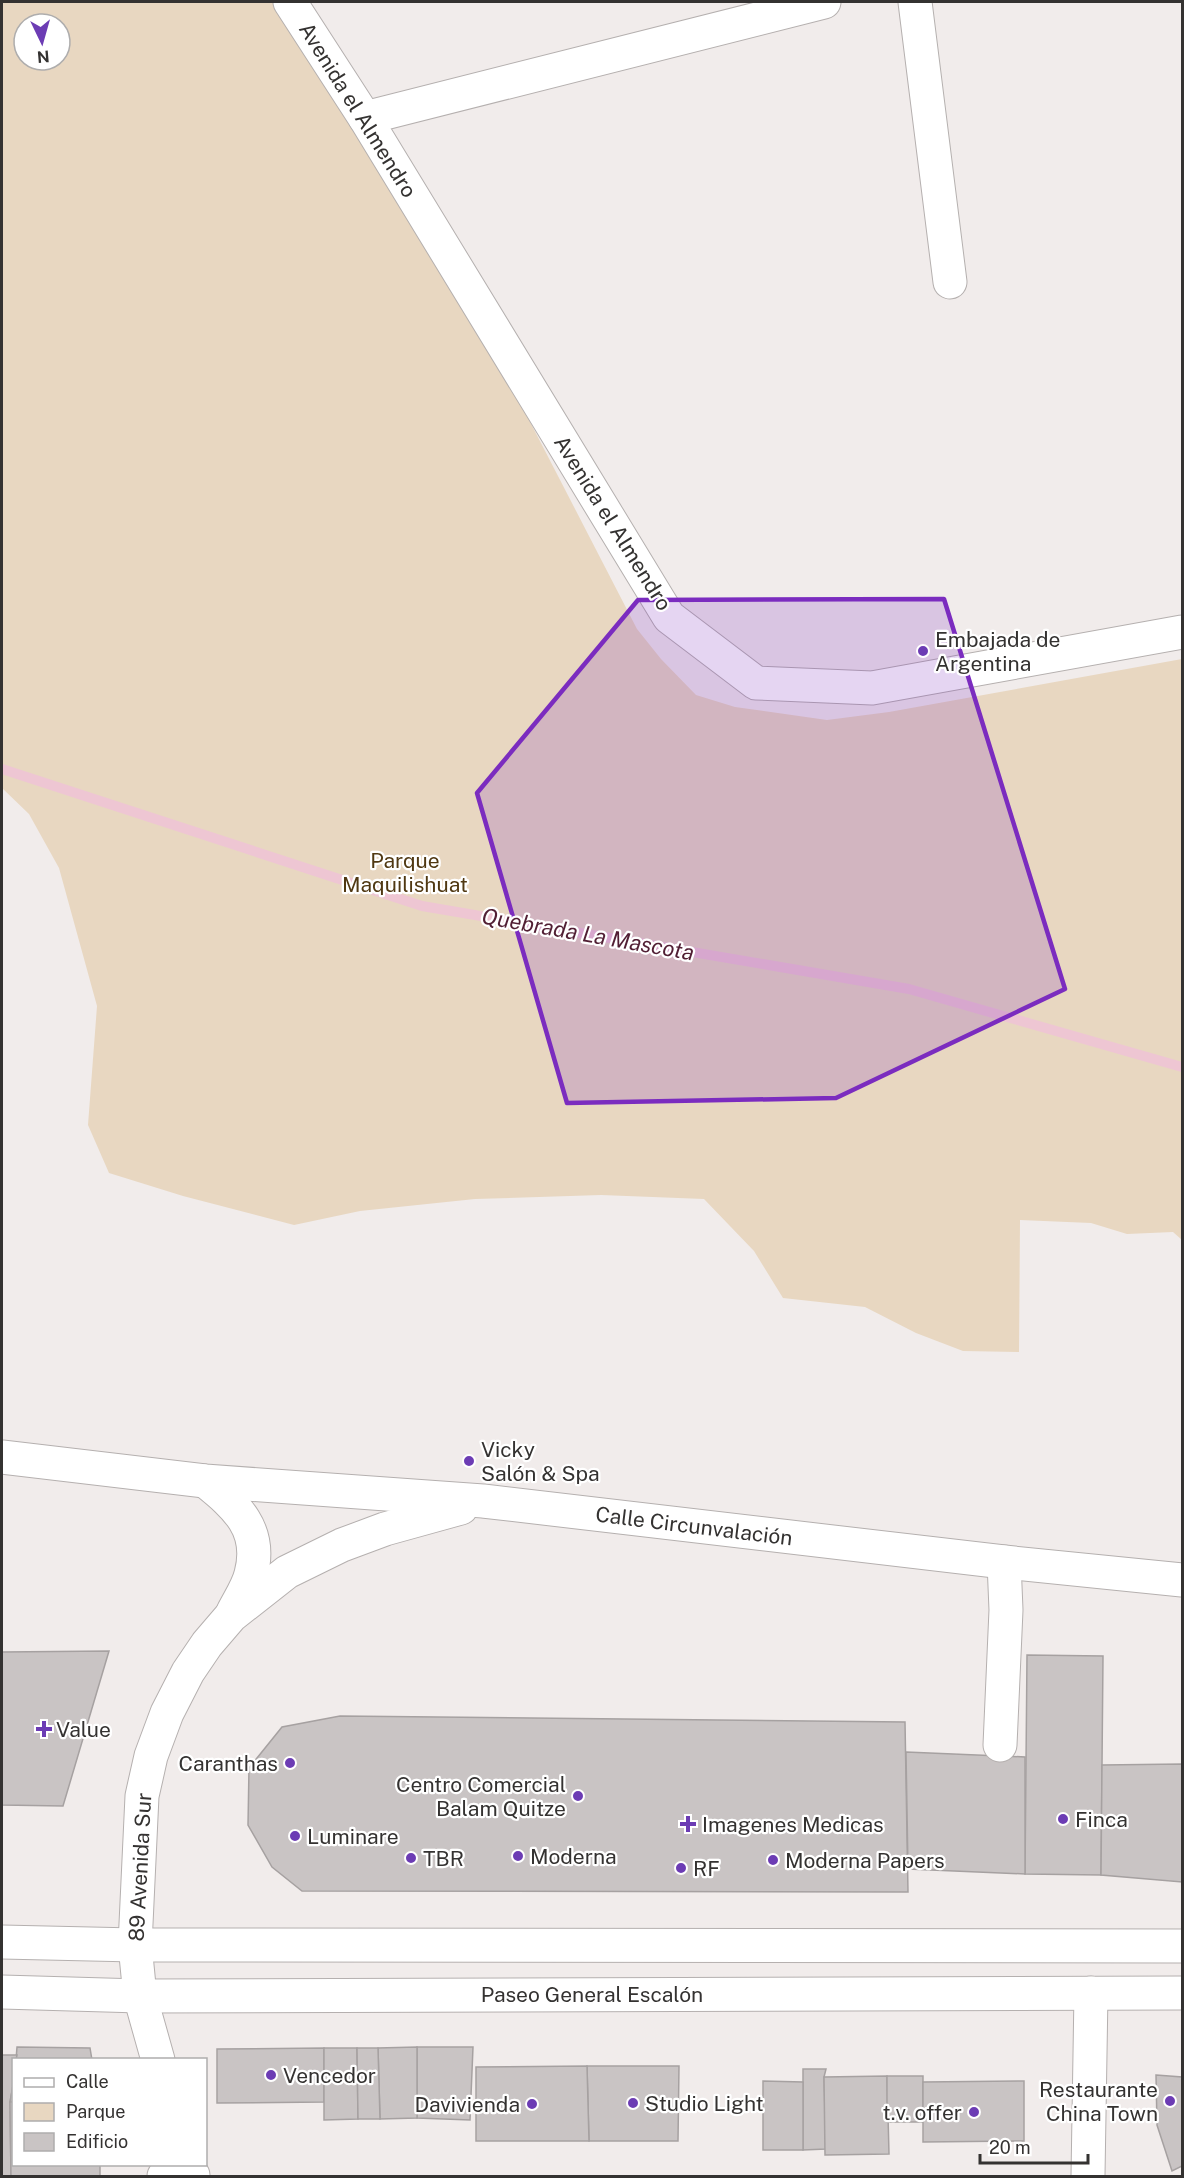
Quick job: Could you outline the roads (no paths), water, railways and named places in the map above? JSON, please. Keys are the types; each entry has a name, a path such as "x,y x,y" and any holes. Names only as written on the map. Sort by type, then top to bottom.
{"street":[{"name":"Avenida el Almendro","path":"290,2 365,118 669,617 756,683 872,688 1182,632"},
{"path":"365,118 824,2"},
{"path":"915,2 950,282"},
{"name":"Calle Circunvalación","path":"2,1458 205,1480 483,1501 1004,1562 1182,1580"},
{"name":"89 Avenida Sur","path":"205,1480 236,1506 254,1539 251,1574 231,1616"},
{"name":"89 Avenida Sur","path":"158,2058 140,1996 135,1945 142,1796 151,1756 167,1713 188,1672 207,1644 231,1616 287,1572 342,1545 385,1529 483,1501"},
{"path":"1000,1745 1006,1610 1004,1562"},
{"path":"2,1942 135,1945 1182,1946"},
{"name":"Paseo General Escalón","path":"2,1992 140,1996 1182,1993"},
{"path":"1088,2176 1091,1992"}],"waterway":[{"name":"Quebrada La Mascota","path":"2,769 422,906 909,989 1182,1067"}],"place":[{"name":"Embajada de Argentina","path":"923,651"},
{"name":"Vicky Salón & Spa","path":"469,1461"},
{"name":"Value","path":"44,1729"},
{"name":"Caranthas","path":"290,1763"},
{"name":"Centro Comercial Balam Quitze","path":"578,1796"},
{"name":"Finca","path":"1063,1819"},
{"name":"Imagenes Medicas","path":"688,1824"},
{"name":"Luminare","path":"295,1836"},
{"name":"Moderna","path":"518,1856"},
{"name":"TBR","path":"411,1858"},
{"name":"Moderna Papers","path":"773,1860"},
{"name":"RF","path":"681,1868"},
{"name":"Vencedor","path":"271,2075"},
{"name":"Restaurante China Town","path":"1170,2101"},
{"name":"Studio Light","path":"633,2103"},
{"name":"Davivienda","path":"532,2104"},
{"name":"t.v. offer","path":"974,2112"}],"park label":[{"name":"Parque Maquilishuat","path":"405,872"}]}
